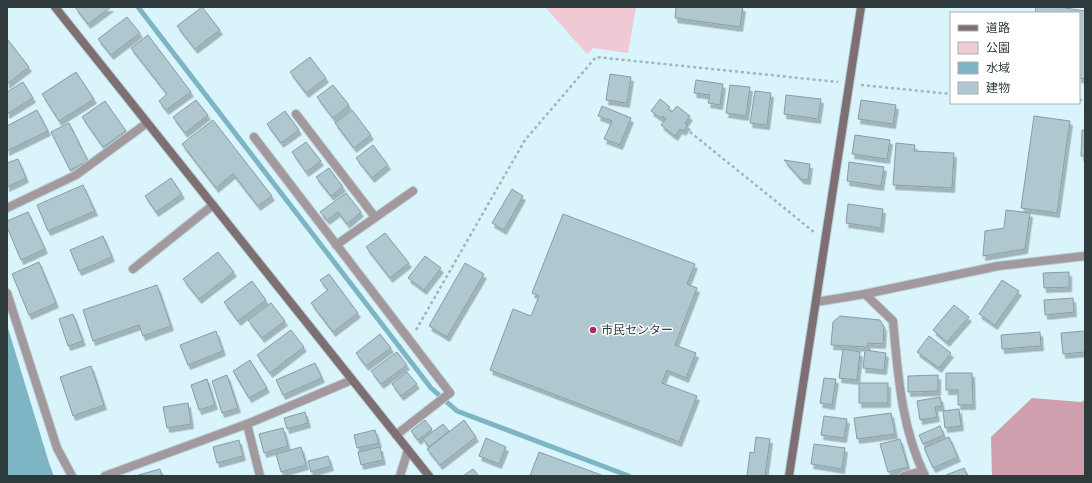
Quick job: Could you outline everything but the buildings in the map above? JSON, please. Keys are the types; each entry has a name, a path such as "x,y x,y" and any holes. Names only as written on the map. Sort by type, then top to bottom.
{"street":[{"path":"55,7 429,476"},
{"path":"789,476 861,7"},
{"path":"296,114 375,217"},
{"path":"7,208 76,175 146,122"},
{"path":"254,137 450,393 396,435"},
{"path":"336,245 413,191"},
{"path":"133,270 213,205"},
{"path":"816,302 865,294 998,266 1085,256"},
{"path":"7,292 57,448 72,476"},
{"path":"865,294 893,321 898,378 906,425 924,474 904,476"},
{"path":"105,476 247,424 352,380"},
{"path":"247,424 260,476"},
{"path":"400,476 408,450"}],"path":[{"path":"410,341 526,140 596,57 950,94"},
{"path":"690,132 825,242"}],"green space":[{"path":"545,7 636,7 628,53 593,48 587,54"}],"shaded area":[{"path":"1032,398 1081,402 1085,400 1085,476 992,476 991,437"}],"water":[{"path":"7,325 50,466 54,476 7,476"}],"waterway":[{"path":"138,7 431,388 457,411 629,476"}],"place":[{"name":"市民センター","path":"593,330"}]}
